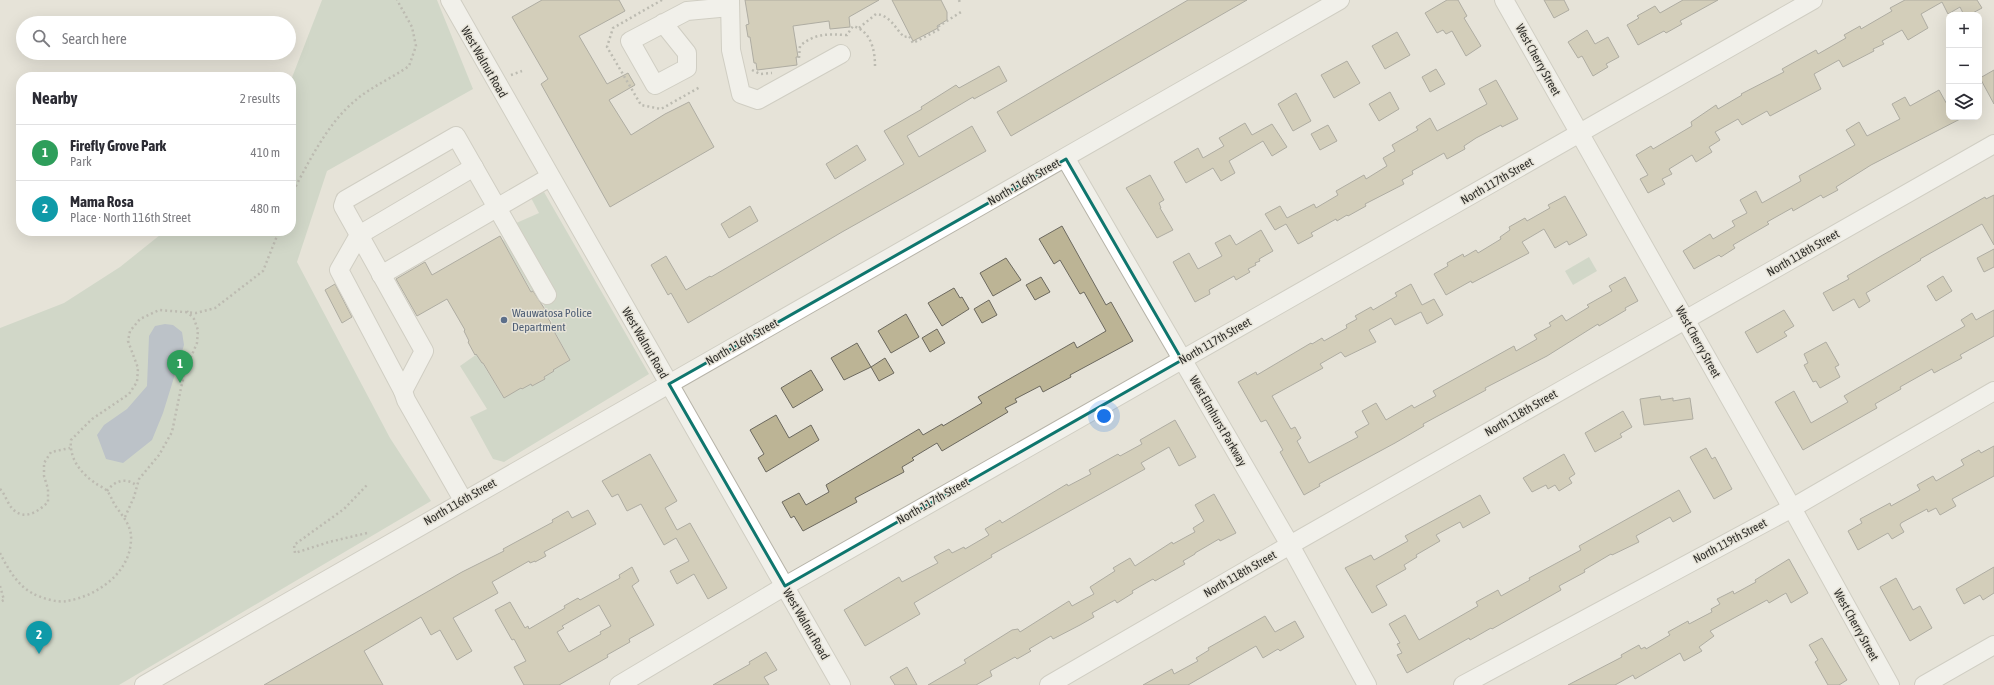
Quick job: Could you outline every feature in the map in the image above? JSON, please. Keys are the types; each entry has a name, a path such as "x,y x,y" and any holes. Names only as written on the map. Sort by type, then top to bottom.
{"street":[{"name":"West Walnut Road","path":"450,0 841,685"},
{"name":"North 116th Street","path":"144,685 463,500 1066,159 1340,0"},
{"name":"West Cherry Street","path":"1504,0 1792,508 1890,685"},
{"name":"North 117th Street","path":"619,685 785,586 1813,0"},
{"path":"663,23 686,11 730,4 731,50 741,94 758,100 841,54"},
{"path":"403,391 424,351 343,206 345,200 456,136 547,295"},
{"name":"North 118th Street","path":"1049,685 1290,545 1994,144"},
{"name":"West Elmhurst Parkway","path":"1066,159 1290,545 1367,685"},
{"path":"463,500 406,400 403,391 339,270 359,235 474,167"},
{"path":"381,274 550,177"},
{"name":"North 119th Street","path":"1463,685 1792,508 1994,391"},
{"path":"1924,685 1994,645"}],"path":[{"path":"296,186 325,136 339,117 356,100 409,66 416,46 412,28 397,0"},
{"path":"859,28 876,14 879,14 890,20 904,37 910,36 913,43 940,29 938,26 961,12"},
{"path":"799,64 800,46 807,39 821,34 846,35 853,26 859,28 872,42 875,54 875,66"},
{"path":"748,67 760,74 776,73"},
{"path":"509,76 522,71"},
{"path":"0,553 10,571 30,592 42,597 66,601 95,592 118,574 130,550 131,540 125,518 107,491 77,467 70,448 71,440 92,419 129,394 137,382 138,368 128,342 130,331 140,319 149,313 160,310 187,311 196,313 215,308 263,271 277,236"},
{"path":"125,518 139,479 158,455 172,432 181,388 197,343 198,330 194,319 187,311"},
{"path":"0,489 11,508 17,513 27,515 38,512 48,502 48,489 44,476 44,464 51,452 70,448"},
{"path":"107,491 116,482 123,480 131,481 137,486"},
{"path":"367,485 344,509 294,544 295,553 329,542 367,533"},
{"path":"0,586 4,598 4,600 0,602"}],"highlighted area":[{"path":"1066,159 1182,360 785,586 669,384"}],"green space":[{"path":"322,0 437,0 473,89 327,171 297,262 390,438 431,501 119,685 0,685 0,328 64,303 120,267 159,236 296,236 296,72 294,72"},
{"path":"544,192 649,374 504,462 493,459 470,417 487,409 460,366 477,354 503,397 520,388 544,379 551,370 570,360 551,324 552,322 540,298 537,299 533,291 532,292 503,241 514,224 539,213 530,196"},
{"path":"1589,257 1597,271 1573,285 1565,271"}],"water":[{"path":"165,324 173,325 182,332 184,345 163,413 152,440 123,463 106,459 97,435 104,425 127,409 147,386 149,336 155,326"}],"building":[{"path":"542,0 619,0 625,11 579,36 607,84 628,73 635,85 609,100 631,135 665,114 689,102 714,147 610,207 541,84 548,79 512,17"},
{"path":"745,0 879,0 849,17 850,27 830,29 829,21 793,26 798,57 796,57 797,65 757,70 756,63 754,63 750,37 748,37 746,25 749,24"},
{"path":"892,0 941,0 947,12 947,20 937,26 938,28 913,41"},
{"path":"1188,0 1247,0 1011,136 997,112"},
{"path":"1447,0 1458,0 1467,16 1464,18 1481,46 1466,56 1452,31 1446,34 1443,30 1437,33 1425,13"},
{"path":"1544,0 1564,0 1569,10 1554,18"},
{"path":"1683,0 1718,0 1680,21 1682,24 1666,33 1664,31 1638,45 1627,25 1639,18 1637,16 1655,6 1660,13"},
{"path":"1905,0 1977,0 1982,8 1975,12 1962,12 1960,7 1951,12 1947,12 1942,2 1921,14 1928,28 1908,40 1902,30 1882,41 1884,44 1873,49 1874,51 1843,67 1839,60 1814,74 1821,89 1770,116 1767,111 1742,125 1738,119 1715,132 1720,140 1709,147 1712,152 1696,162 1692,155 1669,169 1672,174 1662,179 1665,184 1648,193 1640,179 1648,175 1636,155 1651,146 1653,149 1692,126 1691,122 1716,105 1718,109 1742,95 1741,94 1784,72 1782,69 1816,50 1818,54 1846,38 1844,35 1860,26 1861,29 1892,11 1890,8"},
{"path":"1587,30 1595,44 1608,37 1619,57 1606,64 1608,67 1593,76 1582,56 1578,58 1568,42"},
{"path":"1397,32 1410,55 1385,69 1372,46"},
{"path":"1347,61 1360,83 1334,98 1321,75"},
{"path":"999,66 1007,81 974,99 973,97 907,136 919,157 972,126 986,151 842,232 688,323 671,293 668,295 651,265 666,256 686,290 710,276 711,277 904,164 884,131 922,109 921,107 956,85 959,88"},
{"path":"1436,69 1445,84 1430,92 1422,77"},
{"path":"1994,70 1994,104 1982,82 1982,77"},
{"path":"1496,80 1518,119 1502,127 1501,125 1476,138 1464,146 1465,149 1447,159 1444,153 1412,171 1413,174 1402,180 1404,184 1365,204 1366,206 1348,216 1347,215 1337,221 1336,219 1311,233 1313,236 1298,244 1286,224 1275,230 1265,214 1280,206 1287,218 1314,204 1316,208 1338,195 1336,191 1364,175 1366,179 1387,166 1383,158 1395,151 1392,145 1418,130 1416,127 1430,118 1437,131 1487,104 1479,89"},
{"path":"1939,90 1946,103 1946,120 1958,120 1871,165 1836,187 1838,190 1823,198 1821,195 1793,211 1792,208 1767,222 1769,224 1733,245 1735,248 1721,257 1719,255 1694,269 1683,251 1710,234 1713,239 1735,226 1732,221 1747,213 1740,200 1756,191 1762,203 1801,181 1799,176 1855,145 1846,130 1859,122 1867,136 1900,119 1892,104 1905,97 1910,106"},
{"path":"1390,92 1399,109 1379,121 1369,104"},
{"path":"1296,93 1311,121 1293,131 1278,104"},
{"path":"1245,123 1252,135 1272,124 1287,147 1272,156 1263,141 1229,161 1235,173 1221,181 1213,168 1186,183 1174,162 1198,148 1203,158 1224,146 1219,138"},
{"path":"1328,125 1337,141 1320,150 1311,134"},
{"path":"857,145 866,160 835,179 826,164"},
{"path":"1150,175 1164,200 1159,203 1160,208 1173,230 1157,238 1126,188"},
{"path":"1994,195 1994,245 1982,224 1920,259 1921,260 1866,293 1870,301 1859,308 1854,299 1833,311 1823,293 1849,279 1847,276 1881,256 1985,197 1986,199"},
{"path":"1565,196 1587,235 1569,245 1567,241 1555,248 1544,229 1522,242 1529,253 1472,283 1471,281 1446,295 1434,274 1448,266 1447,263 1463,254 1464,257 1476,250 1478,253 1501,239 1500,237 1510,230 1509,227 1525,218 1527,221 1550,208 1548,205"},
{"path":"750,206 758,221 729,238 721,224"},
{"path":"1062,226 1106,305 1111,302 1133,341 1070,375 1071,377 1043,392 1040,386 1015,399 1017,402 1005,408 1008,412 942,451 937,443 912,458 914,460 902,467 904,472 855,498 857,502 803,531 794,516 791,518 782,502 799,493 806,505 829,492 826,485 919,429 923,435 942,424 943,426 982,403 978,397 1074,342 1077,348 1106,331 1084,292 1080,294 1060,260 1054,264 1039,239"},
{"path":"1261,230 1273,251 1259,259 1260,261 1255,263 1256,265 1248,269 1250,272 1236,280 1234,276 1209,290 1210,294 1195,302 1173,262 1189,253 1198,269 1222,256 1215,243 1230,235 1236,245"},
{"name":"Wauwatosa Police Department","path":"500,236 531,292 533,291 548,314 546,315 551,323 550,324 570,360 553,370 554,371 544,377 545,379 532,386 531,384 522,389 521,388 504,398 483,363 476,354 475,355 468,342 469,341 464,331 465,330 447,299 417,316 396,279 425,262 432,275"},
{"path":"1994,249 1994,267 1984,272 1977,258"},
{"path":"1006,258 1021,280 993,296 980,273"},
{"path":"1943,276 1952,291 1936,301 1927,286"},
{"path":"1041,277 1050,292 1035,300 1026,285"},
{"path":"1625,277 1638,301 1625,308 1626,310 1599,326 1598,324 1547,356 1485,388 1486,390 1423,424 1424,426 1395,443 1319,484 1320,486 1304,495 1280,452 1283,450 1266,420 1261,422 1238,382 1256,372 1257,375 1311,343 1312,344 1322,338 1324,341 1347,328 1346,325 1357,319 1355,316 1371,307 1373,310 1397,296 1395,293 1411,284 1422,305 1434,299 1443,315 1427,324 1421,312 1395,325 1391,318 1369,330 1376,342 1345,357 1341,352 1320,364 1323,368 1272,396 1291,429 1295,427 1301,438 1297,441 1309,463 1358,437 1355,432 1369,424 1362,411 1376,403 1386,420 1412,405 1414,408 1436,396 1433,391 1514,346 1516,351 1537,339 1534,335 1551,326 1549,323 1562,315 1566,321 1589,307 1587,305 1612,291 1609,286"},
{"path":"335,284 352,317 342,323 325,290"},
{"path":"954,288 960,298 962,297 969,309 942,326 928,303"},
{"path":"989,300 997,315 982,323 974,309"},
{"path":"1784,310 1794,326 1784,332 1787,336 1757,353 1745,332"},
{"path":"1994,310 1994,336 1960,355 1962,358 1934,373 1932,369 1900,387 1901,389 1875,404 1877,408 1803,450 1775,402 1794,391 1811,423 1848,402 1844,396 1965,326 1961,320 1972,313 1976,320"},
{"path":"906,314 919,337 891,353 878,331"},
{"path":"937,329 945,343 930,352 922,338"},
{"path":"1826,342 1839,365 1835,367 1840,377 1820,388 1816,381 1813,382 1804,365 1808,363 1804,354"},
{"path":"857,343 871,367 844,380 831,358"},
{"path":"885,358 894,373 879,381 871,367"},
{"path":"811,370 823,390 793,408 781,388"},
{"path":"1660,396 1661,400 1673,398 1673,401 1690,398 1693,419 1644,425 1640,399"},
{"path":"1623,411 1632,427 1620,434 1622,437 1595,452 1585,433"},
{"path":"776,415 789,438 811,425 819,440 766,472 758,458 764,454 750,430"},
{"path":"1175,420 1196,457 1179,466 1169,447 1141,463 1145,469 991,555 992,557 914,603 920,614 865,646 844,610 899,577 902,582 938,563 934,557 949,549 952,553 964,547 965,549 989,535 985,529 1000,520 1002,523 1067,484 1068,486 1091,474 1089,470 1118,454 1120,456 1142,444 1140,440"},
{"path":"1994,446 1994,476 1952,499 1956,506 1940,515 1936,508 1928,512 1927,509 1901,523 1900,525 1904,532 1892,539 1888,533 1858,550 1848,531 1862,523 1860,519 1890,503 1891,506 1920,490 1917,485 1933,476 1936,481 1964,465 1961,460 1979,450 1981,453"},
{"path":"1706,448 1712,459 1715,457 1732,489 1714,499 1690,457"},
{"path":"650,454 677,501 665,508 677,530 690,523 727,588 708,599 694,574 677,584 670,571 689,561 676,538 664,545 641,504 627,511 618,494 612,497 602,481"},
{"path":"1564,454 1575,474 1569,478 1572,483 1559,491 1555,485 1548,489 1546,485 1532,492 1523,478"},
{"path":"1679,490 1691,512 1673,522 1670,517 1636,536 1639,542 1612,555 1611,554 1584,570 1585,572 1559,586 1561,590 1492,629 1491,628 1470,640 1469,638 1407,673 1397,655 1402,653 1397,644 1400,643 1389,624 1405,615 1419,640 1478,606 1476,602 1498,590 1501,596 1530,580 1529,578 1581,550 1579,546"},
{"path":"1214,494 1236,533 1220,541 1219,539 1195,553 1183,561 1185,564 1155,581 1153,579 1132,591 1133,593 1117,603 1115,600 1092,613 1094,617 1080,625 1053,639 1051,636 1029,649 1031,651 1017,659 1015,657 990,671 992,676 976,685 928,685 966,663 964,660 1012,630 1018,629 1020,632 1069,601 1072,606 1094,594 1090,587 1115,571 1113,568 1130,558 1135,566 1172,542 1173,544 1195,532 1193,528 1204,521 1195,505"},
{"path":"1480,495 1490,513 1463,528 1460,522 1436,535 1440,541 1416,555 1417,557 1404,565 1406,569 1376,586 1387,605 1372,613 1345,568 1371,555 1374,560 1408,541 1405,536"},
{"path":"588,510 596,524 544,552 546,556 535,562 530,563 529,561 492,582 498,593 453,618 472,651 457,660 440,630 431,635 421,617 364,651 383,685 264,685 462,572 504,551 503,549 553,522 552,520 568,511 572,518"},
{"path":"1789,559 1808,593 1791,603 1786,593 1769,603 1767,600 1710,631 1714,636 1699,647 1702,651 1684,661 1680,653 1635,679 1633,675 1615,685 1568,685 1622,657 1621,655 1639,645 1641,649 1645,647 1646,649 1670,635 1668,632 1688,621 1689,624 1712,612 1711,609 1720,604 1717,599 1733,591 1734,594 1756,582 1755,580"},
{"path":"632,567 639,581 632,586 654,625 629,639 630,642 607,655 608,657 559,685 524,685 514,667 526,661 495,610 510,602 525,628 528,626 529,629 565,608 564,606 578,598 580,600 620,578 619,575","holes":["599,605 611,626 600,632 601,634 569,652 557,632 564,628 562,626"]},
{"path":"1994,567 1994,593 1983,600 1980,595 1964,604 1956,589"},
{"path":"1896,578 1913,610 1920,606 1932,628 1910,641 1880,587"},
{"path":"1265,616 1275,632 1295,621 1304,637 1280,651 1278,649 1263,658 1256,646 1188,685 1143,685 1172,669 1174,674 1198,661 1196,658 1209,650 1208,648"},
{"path":"1822,638 1847,680 1839,685 1828,685 1815,662 1818,660 1809,645"},
{"path":"766,652 777,670 764,677 769,685 713,685 750,664 749,662"},
{"path":"907,667 917,685 895,685 890,677"}],"place":[{"name":"Wauwatosa Police Department","path":"504,320"},
{"name":"Firefly Grove Park","path":"180,383"},
{"name":"Mama Rosa","path":"39,654"}]}
